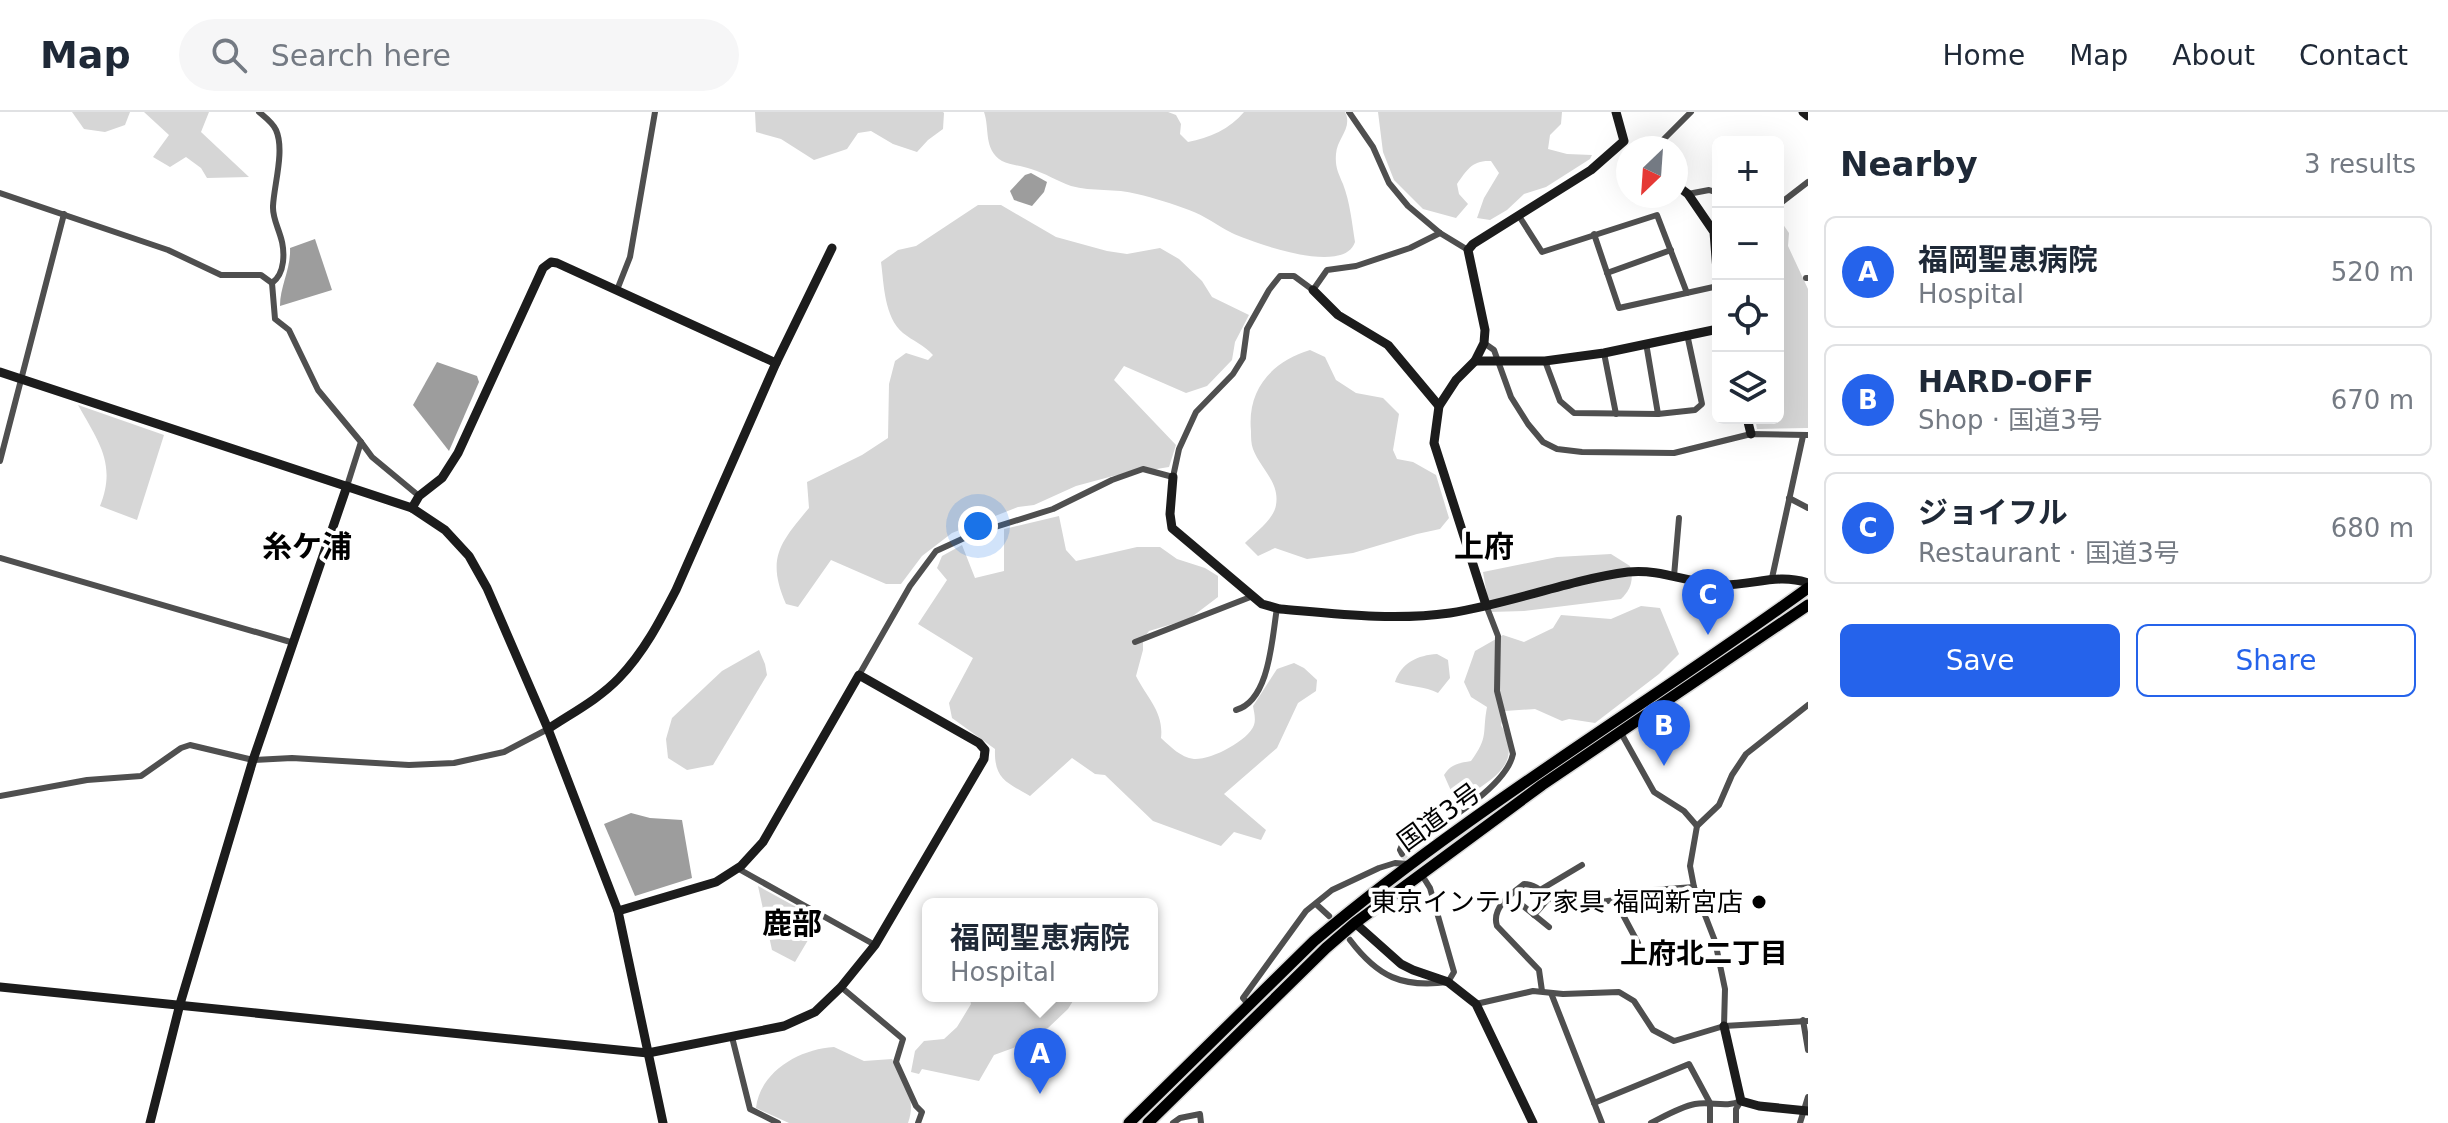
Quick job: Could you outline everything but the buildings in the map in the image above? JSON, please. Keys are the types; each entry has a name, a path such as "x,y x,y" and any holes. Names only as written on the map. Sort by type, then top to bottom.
{"highway":[{"name":"国道3号","path":"1129,1123 1314,941 1406,859 1808,586"},
{"name":"国道3号","path":"1148,1123 1355,923 1542,785 1808,605"}],"street":[{"path":"259,112 278,136 273,208 284,244 283,267 272,283"},
{"path":"617,290 630,257 655,112"},
{"path":"1249,1005 1243,998 1306,911 1332,890 1406,859 1400,850 1403,843 1423,836 1458,813 1497,781 1511,764 1513,754 1497,691 1498,636 1434,443 1439,406 1456,380 1475,361 1484,343 1485,330 1468,250 1440,233 1408,206 1389,183 1373,147 1349,112"},
{"path":"1616,112 1624,136"},
{"path":"1667,136 1691,112"},
{"path":"1803,112 1808,116"},
{"path":"1468,250 1616,153"},
{"path":"1784,200 1808,182"},
{"path":"1712,191 1688,194 1714,232 1718,280"},
{"path":"0,193 168,250 221,275 261,275 272,283 275,319 289,330 318,390 372,457 419,496"},
{"path":"0,461 64,214"},
{"path":"1519,216 1542,252 1657,215 1687,293"},
{"path":"1313,290 1327,270 1356,266 1410,248 1440,233"},
{"path":"1594,234 1619,308 1712,287"},
{"path":"0,796 87,780 141,776 190,745 253,760 292,758 409,765 454,763 504,752 593,700 617,679 643,649 676,590 776,363 832,248"},
{"path":"1607,273 1671,250"},
{"path":"412,508 419,496 442,478 458,453 546,265 557,263 776,363"},
{"path":"1439,406 1388,345 1338,315 1313,290 1287,274 1280,276 1247,329 1243,358 1233,374 1196,412 1179,449 1173,477 1172,528 1262,604 1277,608 1400,617 1454,612 1629,572 1674,576 1720,585 1789,578 1808,586"},
{"path":"1475,361 1545,361 1604,353 1712,330"},
{"path":"1545,361 1560,401 1574,413 1658,414 1695,410 1702,404 1687,334"},
{"path":"1484,343 1494,350 1511,397 1528,424 1543,442 1557,449 1674,453 1751,434 1806,435 1772,578"},
{"path":"1646,343 1658,414"},
{"path":"1604,353 1616,414"},
{"path":"0,372 412,508 445,530 469,556 487,588 548,729 618,911 663,1123"},
{"path":"1748,424 1751,434"},
{"path":"150,1123 180,1004 253,760 361,442"},
{"path":"618,911 716,882 737,868 763,842 910,586 936,551 973,534 1053,509 1101,485 1143,469 1173,477"},
{"path":"1789,498 1808,508"},
{"path":"1674,576 1679,518"},
{"path":"0,558 294,643"},
{"path":"1135,642 1253,596"},
{"path":"1236,710 1245,708 1257,694 1269,664 1277,608"},
{"path":"0,987 648,1053 784,1026 815,1012 841,987 875,945 984,759 985,750 979,743 859,675"},
{"path":"1736,1123 1736,1109 1741,1101 1724,1026 1725,989 1715,941 1694,887 1690,866 1697,826 1719,805 1732,775 1746,754 1808,705"},
{"path":"1621,733 1654,792 1684,811 1697,826"},
{"path":"1540,890 1582,865"},
{"path":"737,868 875,945"},
{"path":"1425,880 1454,972 1448,982"},
{"path":"1542,991 1539,970 1497,926 1495,918 1498,908 1524,884 1531,884 1565,907 1636,897 1653,890 1694,887"},
{"path":"1534,915 1549,898"},
{"path":"1615,900 1638,943"},
{"path":"1316,904 1329,916"},
{"path":"1522,905 1549,927"},
{"path":"1355,923 1401,964 1448,982 1476,1004 1531,1122"},
{"path":"1350,940 1367,962 1399,981 1448,982"},
{"path":"841,987 903,1039 896,1062 916,1106 922,1112 918,1123"},
{"path":"1476,1004 1512,994 1542,991 1619,992 1634,1001 1653,1030 1674,1041 1724,1026 1805,1020 1808,1050"},
{"path":"1551,993 1602,1123"},
{"path":"732,1037 750,1109 778,1123"},
{"path":"1594,1103 1689,1064 1710,1103 1710,1123"},
{"path":"1800,1123 1808,1097"},
{"path":"1651,1123 1687,1106 1710,1103 1732,1105 1741,1101"},
{"path":"1741,1101 1749,1105 1806,1111"},
{"path":"1173,1123 1180,1118 1200,1114 1201,1123"}],"shaded area":[{"path":"72,112 130,112 125,125 105,132 84,129"},
{"path":"144,112 209,112 201,132 249,177 207,178 201,168 186,157 170,167 153,157 169,135"},
{"path":"755,112 944,113 943,129 917,152 893,144 871,131 858,133 847,149 814,160 781,139 756,132"},
{"path":"984,112 1168,112 1176,115 1181,124 1180,134 1188,142 1219,132 1244,112 1345,112 1347,123 1337,148 1336,162 1355,242 1347,252 1334,256 1298,254 1243,238 1195,212 1157,199 1129,192 1071,186 1002,161 996,156 990,145"},
{"path":"1378,112 1562,112 1561,124 1550,135 1548,149 1592,155 1546,187 1524,194 1490,220 1477,218 1484,198 1499,173 1491,161 1475,164 1457,184 1459,194 1468,204 1456,218 1423,209 1394,180 1383,152"},
{"path":"1031,173 1047,182 1044,192 1032,206 1014,200 1010,191"},
{"path":"978,205 1001,205 1056,237 1107,251 1127,254 1160,248 1179,259 1202,281 1212,297 1249,315 1235,342 1232,360 1207,386 1186,393 1124,366 1114,380 1176,445 1169,467 1076,486 1034,505 1018,507 952,533 922,556 901,584 886,584 831,560 798,607 786,604 777,575 777,563 790,531 809,508 807,482 862,455 888,438 889,384 895,361 906,353 928,360 933,355 903,333 892,318 886,300 881,262 898,250 916,246"},
{"path":"1784,226 1789,233 1788,246 1808,289 1808,428 1757,429 1756,424 1784,424"},
{"path":"315,239 332,290 280,306 290,248"},
{"path":"1310,350 1325,357 1336,380 1356,393 1383,398 1399,414 1393,450 1397,459 1413,462 1436,475 1449,518 1440,529 1353,553 1307,559 1275,548 1258,556 1245,543 1268,521 1276,505 1275,489 1252,445 1253,403 1264,380 1273,370"},
{"path":"437,362 477,376 479,382 449,451 413,405"},
{"path":"78,405 164,435 137,520 100,506 107,478 106,465 98,442"},
{"path":"1059,516 1066,550 1076,561 1137,547 1160,547 1177,559 1205,568 1218,576 1218,597 1189,619 1149,631 1143,639 1136,676 1160,720 1161,738 1180,754 1194,759 1210,756 1244,737 1254,725 1253,706 1277,669 1294,663 1317,680 1316,691 1298,703 1277,748 1224,794 1266,830 1261,840 1234,832 1221,846 1153,821 1105,775 1095,774 1072,758 1030,796 999,773 995,749 952,718 949,703 973,658 918,624 947,580 937,568 942,556 962,545 975,578 1004,571 1004,529"},
{"path":"1611,554 1630,566 1631,584 1621,599 1490,612 1483,572 1557,557"},
{"path":"1641,606 1660,608 1679,654 1659,674 1595,723 1569,719 1562,721 1535,709 1505,711 1501,725 1509,751 1507,761 1494,777 1456,802 1444,775 1452,766 1471,761 1484,735 1487,707 1471,697 1464,682 1475,651 1503,635 1524,642 1553,628 1561,615 1611,619"},
{"path":"759,650 767,675 713,765 687,770 668,758 666,739 672,718 722,671"},
{"path":"1437,654 1448,660 1450,678 1438,693 1395,682 1401,670 1411,661"},
{"path":"631,813 682,820 692,878 635,896 604,824"},
{"path":"758,886 820,920 795,962 772,950"},
{"path":"1072,1002 1048,1028 1024,1044 994,1055 979,1081 922,1069 919,1074 911,1072 915,1051 924,1041 944,1039 957,1027 971,1004"},
{"path":"834,1047 864,1061 892,1059 910,1098 908,1123 789,1123 756,1108 765,1084 783,1065 808,1052"}],"tunnel":[{"path":"1402,854 1421,875"},
{"path":"1329,916 1350,940"}],"place":[{"name":"ジョイフル","path":"1708,635"},
{"name":"HARD-OFF","path":"1664,766"},
{"name":"東京インテリア家具 福岡新宮店","path":"1759,902"},
{"name":"福岡聖恵病院","path":"1040,1094"}],"district":[{"name":"糸ケ浦","path":"307,546"},
{"name":"上府","path":"1484,546"},
{"name":"鹿部","path":"792,923"},
{"name":"上府北二丁目","path":"1704,953"}]}
